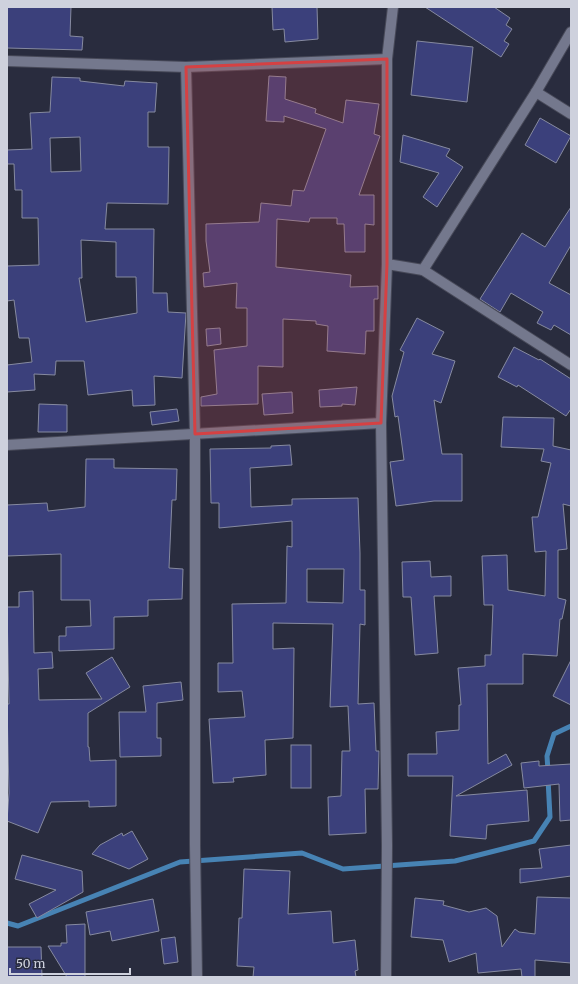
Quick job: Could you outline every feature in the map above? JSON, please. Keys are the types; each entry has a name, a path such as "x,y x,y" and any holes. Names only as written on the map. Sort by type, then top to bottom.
{"street":[{"path":"386,977 387,844 381,423 386,264 387,59 393,7"},
{"path":"423,270 536,92 571,32"},
{"path":"7,61 186,67 387,59"},
{"path":"186,67 195,434 195,845 197,977"},
{"path":"536,92 571,114"},
{"path":"386,264 423,270 571,365"},
{"path":"7,445 381,423"}],"highlighted area":[{"path":"387,59 387,264 381,423 195,434 186,67"}],"building":[{"path":"7,7 71,7 70,36 83,37 82,50 7,48"},
{"path":"272,7 317,7 318,39 285,42 284,29 273,30"},
{"path":"425,7 494,7 510,18 506,25 512,29 504,41 509,44 501,57"},
{"path":"417,41 473,47 467,102 411,95"},
{"path":"269,76 286,77 285,99 316,109 315,113 343,123 346,100 379,104 374,134 380,136 359,195 374,195 374,225 365,224 365,252 345,252 344,224 337,224 337,218 310,218 309,222 277,219 276,267 351,275 350,287 378,286 378,299 374,299 374,331 366,331 365,354 327,351 328,326 316,324 316,321 283,319 283,367 258,366 258,404 201,406 201,397 217,394 214,350 247,346 247,308 236,308 237,283 204,287 203,273 210,272 206,241 206,224 259,222 261,203 291,206 293,190 304,191 326,129 284,116 284,122 266,121"},
{"path":"52,77 80,78 80,81 124,86 125,81 157,83 155,112 148,112 148,147 169,147 168,204 107,203 105,229 154,229 153,293 167,293 168,312 186,313 182,378 154,376 155,405 133,406 132,390 88,395 84,361 56,361 55,375 34,374 35,390 7,392 7,365 32,362 29,338 19,338 14,300 7,301 7,266 39,265 38,218 22,218 22,190 15,190 14,164 7,164 7,150 32,149 30,113 50,112","holes":["80,137 81,171 51,172 50,138","81,240 116,242 116,277 136,277 137,313 86,322 79,278 82,278"]},
{"path":"540,118 571,136 556,163 525,145"},
{"path":"403,135 450,149 446,156 463,167 437,207 423,197 439,173 400,162"},
{"path":"571,207 571,245 549,283 571,295 571,335 554,325 551,330 537,323 543,312 511,293 500,312 480,299 522,233 545,247"},
{"path":"417,318 444,332 432,354 455,361 441,403 434,400 442,454 462,454 462,501 434,501 396,506 390,462 404,460 398,416 395,417 392,396 404,352 400,350"},
{"path":"220,328 221,344 207,346 206,329"},
{"path":"514,347 539,360 540,359 571,379 571,409 566,416 518,385 517,387 498,377"},
{"path":"357,387 355,405 342,404 342,406 320,407 319,390"},
{"path":"292,392 293,413 264,415 262,394"},
{"path":"39,404 67,405 67,432 38,432"},
{"path":"177,409 179,421 152,425 150,412"},
{"path":"503,417 554,418 553,446 571,450 571,506 563,504 567,549 558,550 558,598 566,600 562,619 560,619 557,656 523,654 523,684 487,684 488,764 506,754 512,765 456,796 527,790 529,821 487,825 486,839 450,836 453,776 408,776 408,754 437,754 436,732 459,730 459,705 461,705 458,668 485,666 485,655 491,655 493,605 484,605 482,556 507,555 508,590 545,596 546,551 535,552 532,517 538,517 551,463 541,461 544,449 501,447"},
{"path":"290,445 292,465 250,468 251,507 292,505 292,499 358,498 360,590 365,590 365,625 360,624 358,704 374,703 376,751 379,751 378,789 365,789 366,833 329,835 328,797 341,796 342,751 350,751 348,706 330,707 333,624 273,623 273,649 294,648 293,738 265,740 266,775 233,778 234,782 213,783 209,719 245,717 242,691 218,692 218,663 233,663 232,604 286,603 287,546 292,547 292,521 219,528 219,503 211,503 210,449 271,448 271,446","holes":["307,569 344,569 343,603 307,602"]},
{"path":"86,459 114,459 114,468 177,469 176,500 172,500 169,568 183,569 182,599 148,600 148,616 114,617 114,649 59,651 59,636 66,636 66,627 91,626 90,600 61,600 61,554 7,556 7,505 47,503 48,511 85,507"},
{"path":"430,561 431,577 451,576 451,596 434,596 438,653 415,655 411,597 403,597 402,562"},
{"path":"33,591 34,653 52,652 53,668 38,669 39,700 102,699 86,673 112,657 130,687 88,713 88,747 90,761 116,760 116,806 89,807 89,801 51,802 38,833 7,821 9,793 7,704 9,704 7,607 19,607 19,592"},
{"path":"571,660 571,705 553,696"},
{"path":"181,682 183,700 157,703 157,738 161,738 161,756 120,757 119,712 146,712 143,686"},
{"path":"291,745 311,745 311,788 291,788"},
{"path":"539,761 539,766 571,764 571,820 560,821 559,784 524,788 521,763"},
{"path":"132,831 148,859 129,869 92,854 100,845 122,833 123,836"},
{"path":"571,845 571,876 520,883 520,869 542,868 539,849"},
{"path":"22,855 82,871 83,892 37,918 29,904 56,890 15,879"},
{"path":"244,869 290,871 288,914 331,911 333,943 355,940 358,970 355,971 356,977 253,977 254,967 237,966 239,918 242,918"},
{"path":"537,897 571,898 571,963 535,960 535,977 522,977 521,969 478,973 476,953 449,962 443,940 411,937 415,898 444,901 443,905 469,912 486,908 497,916 502,947 515,929 519,932 535,934"},
{"path":"153,899 159,931 112,941 110,931 90,935 86,912"},
{"path":"85,924 85,977 67,977 48,946 61,946 61,943 67,943 66,925"},
{"path":"175,937 178,962 164,964 161,939"},
{"path":"7,947 41,947 42,977 7,977"}],"waterway":[{"path":"548,771 547,756 554,734 571,726"},
{"path":"7,923 18,926 180,862 302,853 343,869 455,861 534,841 550,817 548,779"}]}
